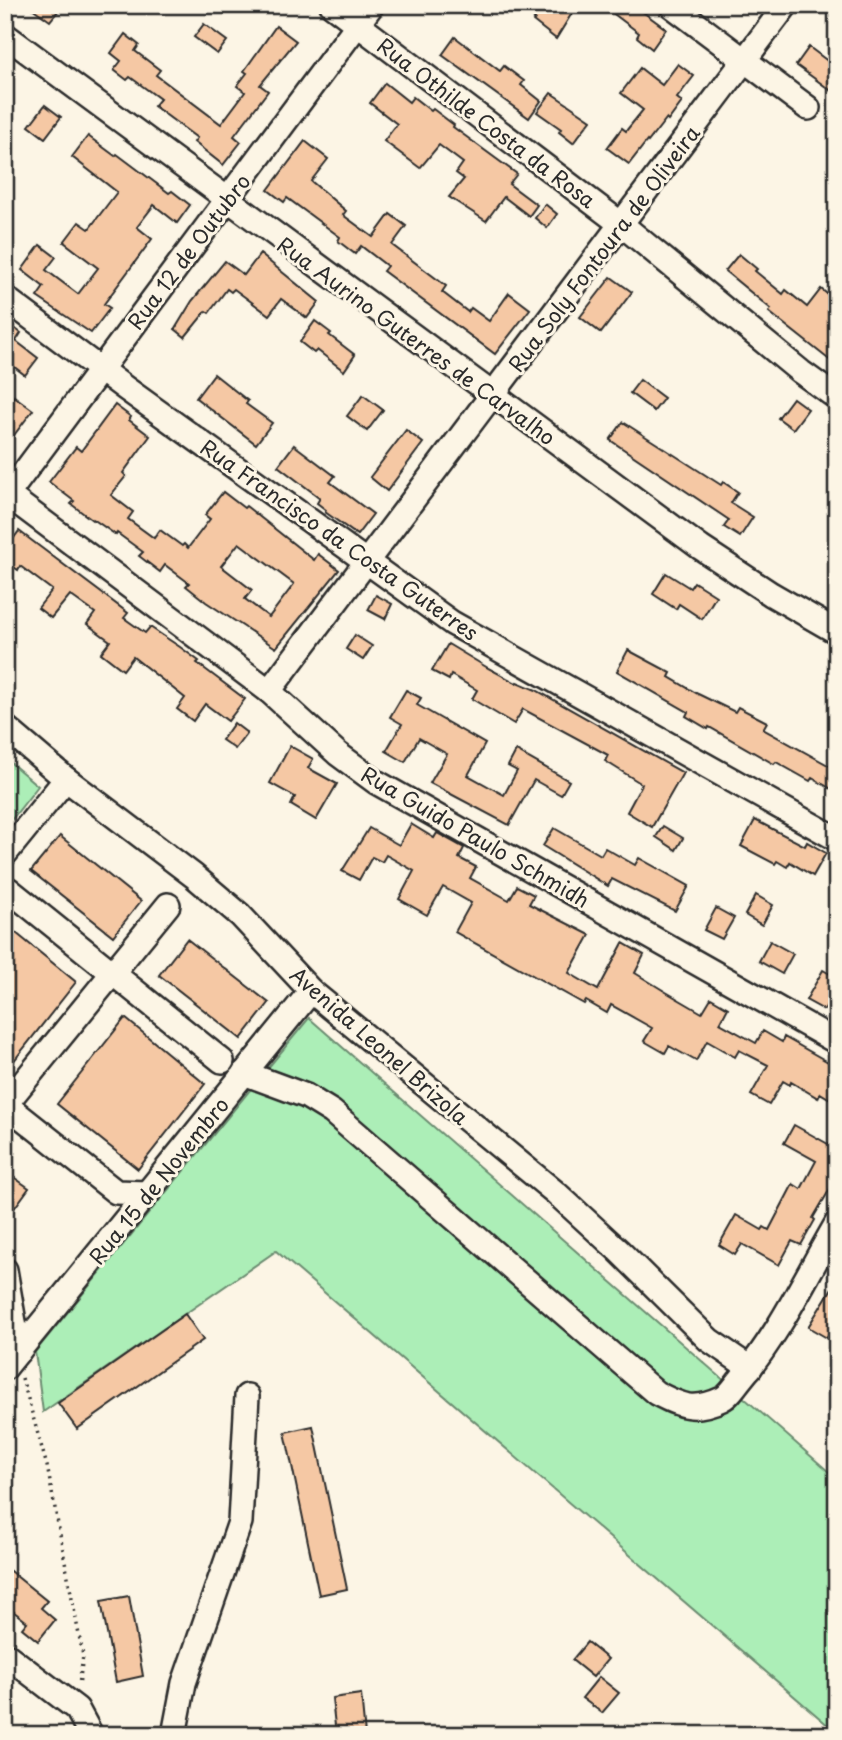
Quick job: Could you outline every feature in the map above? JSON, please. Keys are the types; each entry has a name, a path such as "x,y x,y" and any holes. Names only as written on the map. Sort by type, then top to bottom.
{"street":[{"name":"Rua Othilde Costa da Rosa","path":"332,5 621,224 801,372 837,398"},
{"name":"Rua 12 de Outubro","path":"6,495 372,5"},
{"path":"671,5 808,108"},
{"name":"Rua Soly Fontoura de Oliveira","path":"269,691 786,5"},
{"name":"Rua Aurino Guterres de Carvalho","path":"5,35 701,548 771,594 837,632"},
{"name":"Rua Francisco da Costa Guterres","path":"5,298 452,623 837,839"},
{"name":"Rua Guido Paulo Schmidh","path":"6,495 269,691 338,754 376,782 837,1042"},
{"name":"Avenida Leonel Brizola","path":"5,727 66,779 194,876 240,915 310,991 556,1193 709,1340 750,1368"},
{"path":"5,854 66,779"},
{"path":"8,889 222,1062"},
{"path":"148,1193 116,1192 5,1104 168,905"},
{"name":"Rua 15 de Novembro","path":"10,1362 310,991"},
{"path":"244,1073 306,1096 332,1112 656,1393 682,1407 701,1406 724,1398 750,1368 830,1252 837,1223"},
{"path":"5,1270 10,1362"},
{"path":"174,1735 184,1683 240,1522 247,1396"},
{"path":"5,1654 77,1709 91,1735"}],"path":[{"path":"10,1362 22,1376 47,1466 83,1656 77,1709"}],"green space":[{"path":"5,758 38,786 5,828"},
{"path":"309,1018 837,1479 837,1733 276,1251 43,1412 35,1352"}],"building":[{"path":"28,5 63,5 50,21"},
{"path":"517,5 577,5 556,39"},
{"path":"602,5 648,5 643,12 666,29 652,49 637,37 639,33"},
{"path":"204,24 227,41 217,54 194,37"},
{"path":"276,26 296,41 260,85 268,91 234,136 241,142 223,165 194,142 197,138 154,106 160,99 130,77 127,80 114,70 121,61 111,53 125,34 139,45 135,51 160,70 156,75 221,124 245,92 237,86 247,73 244,71"},
{"path":"455,37 500,71 504,66 524,81 521,85 541,101 529,118 442,55"},
{"path":"809,47 837,68 837,95 796,65"},
{"path":"678,64 694,76 677,98 682,102 629,164 607,148 622,128 626,131 643,110 621,93 640,68 662,85"},
{"path":"385,83 409,102 413,97 431,111 433,109 517,174 509,184 537,205 529,216 504,197 486,221 449,197 464,179 456,173 463,163 439,145 420,168 384,141 397,124 370,103"},
{"path":"551,93 591,120 573,143 559,132 561,129 537,112"},
{"path":"45,105 61,117 45,138 29,126"},
{"path":"88,136 190,205 177,223 154,205 137,227 152,239 104,304 110,308 91,333 37,297 44,287 22,270 40,245 56,257 46,270 78,294 98,268 64,242 79,222 89,229 117,192 72,157"},
{"path":"305,141 328,159 311,181 346,211 343,215 373,237 390,214 406,226 392,245 446,286 442,292 468,312 471,308 489,321 509,293 530,309 495,354 383,271 387,266 361,246 355,254 338,241 340,237 287,198 284,202 268,190"},
{"path":"545,204 557,214 547,228 535,218"},
{"path":"260,254 319,302 307,318 281,299 269,315 234,289 231,292 227,289 209,313 206,311 185,337 175,329 192,301 225,261 244,275"},
{"path":"739,254 783,294 786,290 807,307 821,289 837,302 837,366 769,312 771,309 725,271"},
{"path":"611,277 632,292 601,333 580,317"},
{"path":"5,321 21,333 16,341 38,358 25,375 5,360"},
{"path":"315,321 355,355 344,371 317,350 314,353 300,342"},
{"path":"214,374 248,401 246,404 272,423 256,444 196,398"},
{"path":"640,380 664,398 654,411 630,393"},
{"path":"363,395 383,410 367,431 347,416"},
{"path":"14,396 33,410 5,447 5,408"},
{"path":"793,398 808,409 793,429 778,418"},
{"path":"115,405 150,436 123,473 126,476 111,495 133,512 128,519 154,538 160,530 188,548 210,519 205,515 223,492 244,508 246,506 314,560 318,554 339,570 276,648 206,602 186,586 189,583 165,565 160,572 139,556 143,552 117,533 116,535 92,520 71,504 74,501 49,482 76,447 81,451","holes":["239,543 294,584 269,617 245,599 252,590 221,566"]},
{"path":"623,422 721,485 723,482 738,492 731,503 753,517 740,537 724,527 729,520 610,440"},
{"path":"406,430 423,443 387,491 370,477"},
{"path":"294,445 335,476 330,482 373,514 357,535 325,512 317,503 320,498 278,466"},
{"path":"19,531 128,613 124,618 145,633 150,627 180,647 245,699 228,721 205,704 193,721 177,709 185,698 133,657 123,670 101,653 110,641 87,624 95,613 70,595 51,618 38,608 52,590 20,566 18,570 5,561 5,550"},
{"path":"666,573 690,588 694,582 716,596 702,619 679,604 676,609 653,594"},
{"path":"376,595 392,604 385,619 368,610"},
{"path":"355,635 372,646 363,660 346,649"},
{"path":"448,644 683,773 652,827 627,812 642,784 605,761 608,755 523,709 514,724 472,699 477,690 451,675 449,680 432,671"},
{"path":"628,650 671,673 669,677 698,694 735,712 738,707 767,722 763,729 837,770 837,792 776,762 774,764 709,727 708,729 686,716 688,712 617,671"},
{"path":"406,690 421,698 417,705 485,744 468,775 504,795 517,771 508,766 516,751 569,781 561,795 534,780 509,825 430,783 447,754 419,738 405,762 386,751 402,724 390,717"},
{"path":"234,723 247,733 235,749 222,740"},
{"path":"290,746 313,759 308,768 337,784 316,820 291,805 295,797 270,783"},
{"path":"755,820 805,846 807,842 826,853 813,876 790,862 787,867 777,861 775,864 741,846"},
{"path":"411,824 434,838 437,833 464,848 459,858 476,867 470,878 509,900 517,886 534,895 529,904 590,935 569,973 598,990 623,943 644,955 635,973 702,1013 711,998 728,1008 720,1023 756,1043 763,1031 782,1042 784,1037 837,1067 837,1103 820,1093 818,1098 791,1082 790,1085 783,1081 769,1105 751,1095 768,1065 739,1050 735,1057 707,1041 696,1061 669,1046 665,1053 644,1041 652,1028 611,1005 607,1013 586,1001 584,1004 455,932 471,903 443,887 427,915 399,899 414,871 386,855 382,862 372,857 359,880 342,871 369,828 399,845"},
{"path":"663,826 683,838 676,850 656,837"},
{"path":"554,828 601,855 605,848 635,865 639,858 689,886 675,911 612,879 608,886 543,846"},
{"path":"60,836 141,901 113,936 31,871"},
{"path":"756,895 773,905 762,925 745,915"},
{"path":"716,908 734,918 722,939 704,930"},
{"path":"5,924 76,982 5,1072"},
{"path":"187,939 269,1003 241,1039 159,975"},
{"path":"770,941 793,954 782,974 759,961"},
{"path":"823,970 837,978 837,1010 827,1005 824,1010 806,1000"},
{"path":"125,1018 205,1084 138,1169 57,1104"},
{"path":"794,1125 837,1149 837,1177 801,1245 792,1241 779,1265 742,1244 735,1255 719,1245 736,1215 762,1230 764,1227 769,1230 793,1184 801,1189 816,1161 784,1143"},
{"path":"5,1171 29,1188 5,1221"},
{"path":"837,1280 837,1321 827,1338 808,1327"},
{"path":"185,1314 203,1340 77,1429 58,1403"},
{"path":"313,1426 347,1589 319,1595 285,1432"},
{"path":"5,1567 47,1601 41,1608 55,1620 38,1641 22,1628 27,1622 5,1605"},
{"path":"129,1596 143,1676 116,1682 101,1601"},
{"path":"587,1642 608,1659 593,1677 572,1660"},
{"path":"599,1677 619,1693 602,1713 582,1698"},
{"path":"361,1694 365,1735 336,1735 332,1698"}]}
